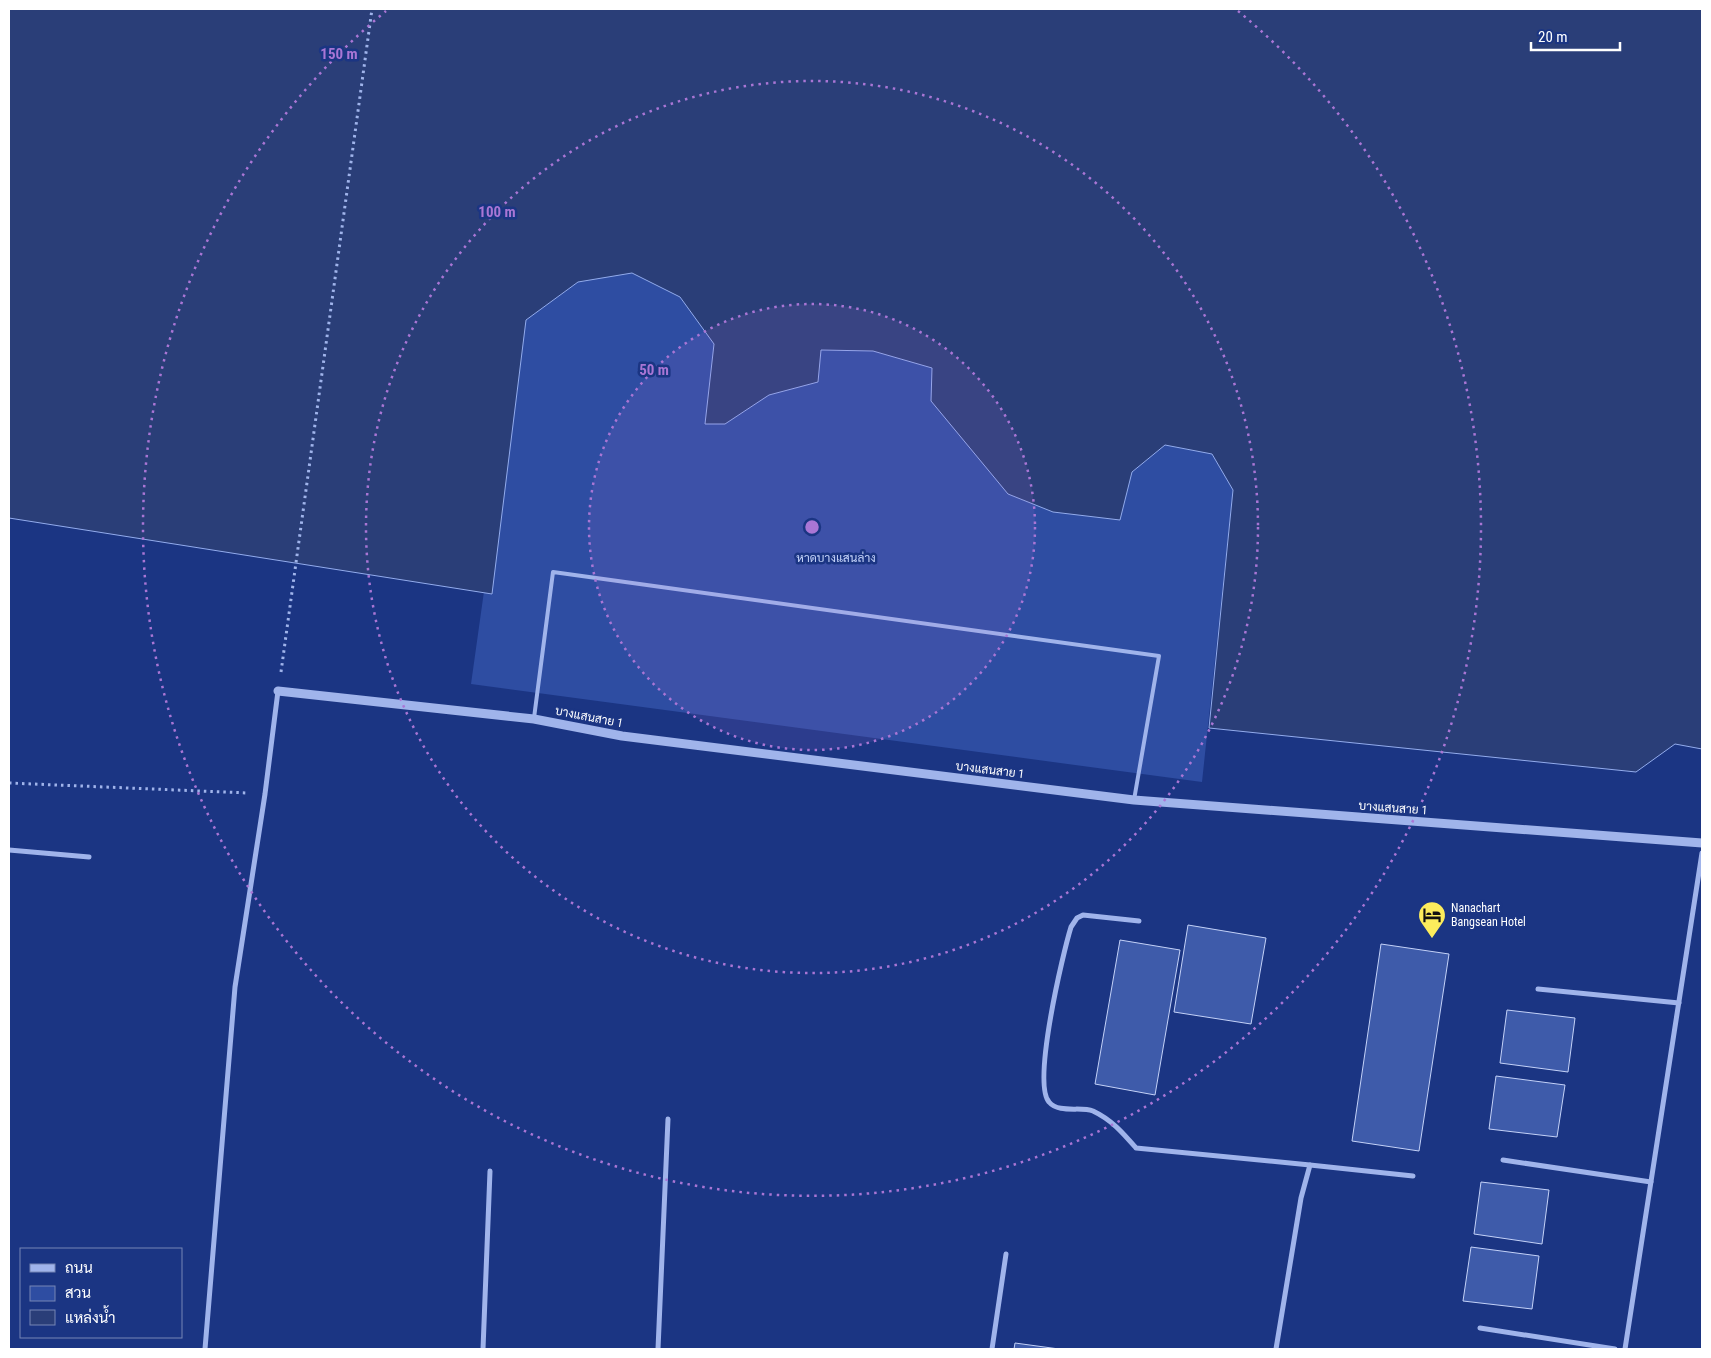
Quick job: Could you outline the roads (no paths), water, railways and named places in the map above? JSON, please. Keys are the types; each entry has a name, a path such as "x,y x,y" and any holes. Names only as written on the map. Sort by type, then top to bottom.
{"street":[{"name":"บางแสนสาย 1","path":"278,691 534,719 622,736 1134,800 1702,844"},
{"path":"205,1349 235,988 265,794 278,691"},
{"path":"9,850 89,857"},
{"path":"1625,1349 1702,853"},
{"path":"1139,921 1083,915 1076,918 1072,926 1052,1004 1044,1069 1046,1094 1049,1103 1058,1107 1091,1110 1103,1116 1136,1148 1413,1176"},
{"path":"1538,989 1679,1003"},
{"path":"658,1349 668,1120"},
{"path":"1503,1160 1651,1182"},
{"path":"1276,1349 1301,1198 1310,1165"},
{"path":"483,1349 490,1171"},
{"path":"992,1349 1006,1254"},
{"path":"1480,1328 1616,1349"}],"lane":[{"path":"534,719 553,572 1159,656 1134,800"}],"water":[{"path":"9,9 1702,9 1702,749 1675,744 1636,772 1209,728 1233,490 1212,454 1165,445 1132,472 1120,520 1053,512 1008,494 931,401 932,368 873,351 821,350 818,382 769,395 725,424 705,424 714,344 680,297 632,273 578,282 526,320 492,594 9,518"}],"place":[{"name":"Nanachart Bangsean Hotel","path":"1432,939"}],"park label":[{"name":"หาดบางแสนล่าง","path":"836,558"}]}
